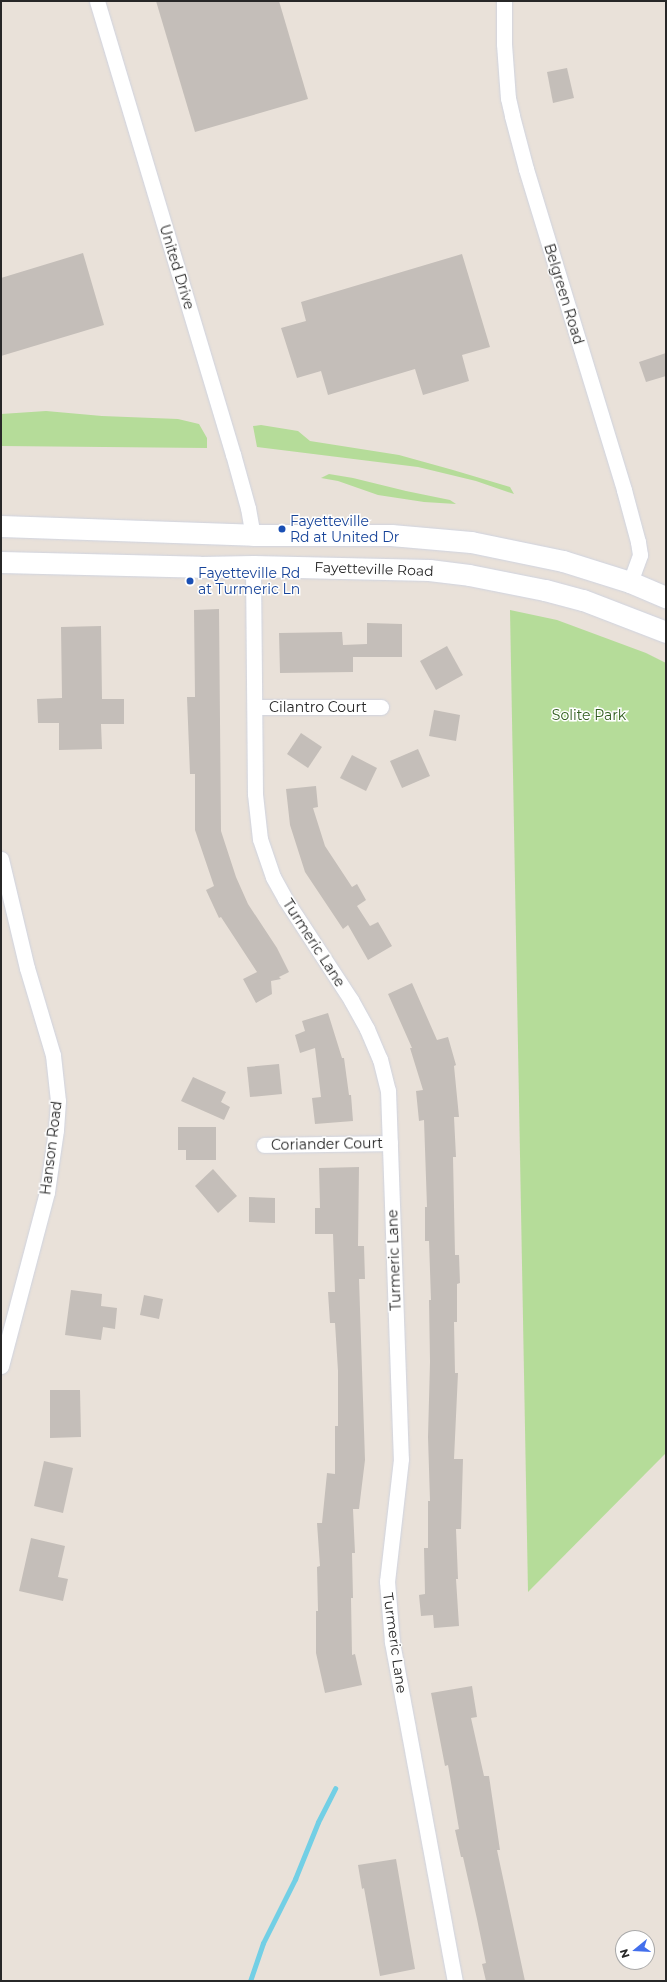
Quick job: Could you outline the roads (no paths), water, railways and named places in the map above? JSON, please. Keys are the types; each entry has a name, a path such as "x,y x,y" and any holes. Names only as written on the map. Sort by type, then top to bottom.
{"main road":[{"path":"1,526 252,535 391,535 472,542 563,561 630,582 666,597"},
{"name":"Fayetteville Road","path":"1,562 200,567 253,566 392,568 469,574 545,590 583,600 666,632"}],"street":[{"name":"United Drive","path":"97,1 233,454 248,508 252,535"},
{"name":"Belgreen Road","path":"504,1 504,44 508,98 526,169 624,490 638,542 640,555 630,582"},
{"name":"Turmeric Lane","path":"253,566 256,818 264,856 286,899 351,1000 380,1060 388,1090 401,1459 387,1581 392,1642 455,1981"},
{"name":"Cilantro Court","path":"255,707 381,708"},
{"name":"Hanson Road","path":"1,859 27,968 54,1055 58,1102 56,1130 47,1192 1,1366"},
{"name":"Coriander Court","path":"264,1145 390,1143"}],"waterway":[{"path":"250,1981 263,1943 295,1879 318,1822 335,1788"}],"place":[{"name":"Fayetteville Rd at United Dr","path":"282,529"},
{"name":"Fayetteville Rd at Turmeric Ln","path":"190,581"}],"park label":[{"name":"Solite Park","path":"589,715"}]}
